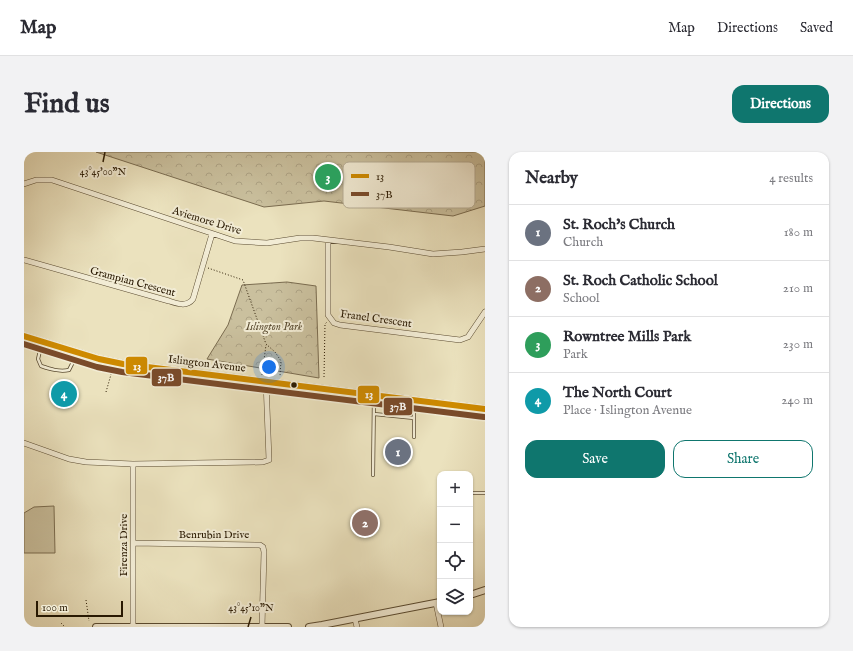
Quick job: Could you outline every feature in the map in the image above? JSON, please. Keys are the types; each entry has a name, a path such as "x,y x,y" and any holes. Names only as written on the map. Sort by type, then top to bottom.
{"main road":[{"name":"Islington Avenue","path":"24,336 98,359 123,364 485,409"}],"street":[{"name":"Aviemore Drive","path":"24,184 36,180 52,180 212,234 250,243 266,243 300,238 389,247 433,254 446,254 485,249"},
{"name":"Grampian Crescent","path":"24,260 183,305 191,302 193,299 212,234"},
{"name":"Franel Crescent","path":"328,240 328,315 330,319 340,325 460,340 468,337 485,312"},
{"path":"24,443 69,459 86,462 133,464 266,462 268,460 264,381"},
{"name":"Firenza Drive","path":"133,464 133,626"},
{"name":"Benrubin Drive","path":"133,543 260,545 263,547 264,552 262,627"},
{"path":"473,594 485,590"},
{"path":"309,627 437,602"},
{"path":"440,615 441,627"},
{"path":"355,619 357,627"},
{"path":"96,627 288,627"}],"lane":[{"path":"42,342 38,359 41,366 49,369 62,371 69,370 73,362 74,352"},
{"path":"372,476 374,395"},
{"path":"414,400 414,437"},
{"path":"374,414 414,418"},
{"path":"473,493 485,493"}],"path":[{"path":"202,266 243,280 266,344 264,381"},
{"path":"324,377 325,324 330,319"},
{"path":"266,344 275,352 281,361 279,383"},
{"path":"106,392 112,371"},
{"path":"86,600 89,621"},
{"path":"61,623 65,627"}],"green space":[{"path":"96,152 485,152 485,206 453,216 384,208 475,208 475,162 343,162 343,203 324,201 264,207"},
{"name":"Islington Park","path":"287,282 316,286 319,378 207,359 228,325 242,285"},
{"path":"54,506 55,553 24,553 24,513 34,507"}],"transit line":[{"name":"13","path":"24,336 99,359 123,364 485,409"},
{"name":"37B","path":"24,344 97,367 122,372 484,417"}],"place":[{"name":"Rowntree Mills Park","path":"328,177"},
{"name":"The North Court","path":"64,394"},
{"name":"St. Roch's Church","path":"398,452"},
{"name":"St. Roch Catholic School","path":"365,523"}]}
